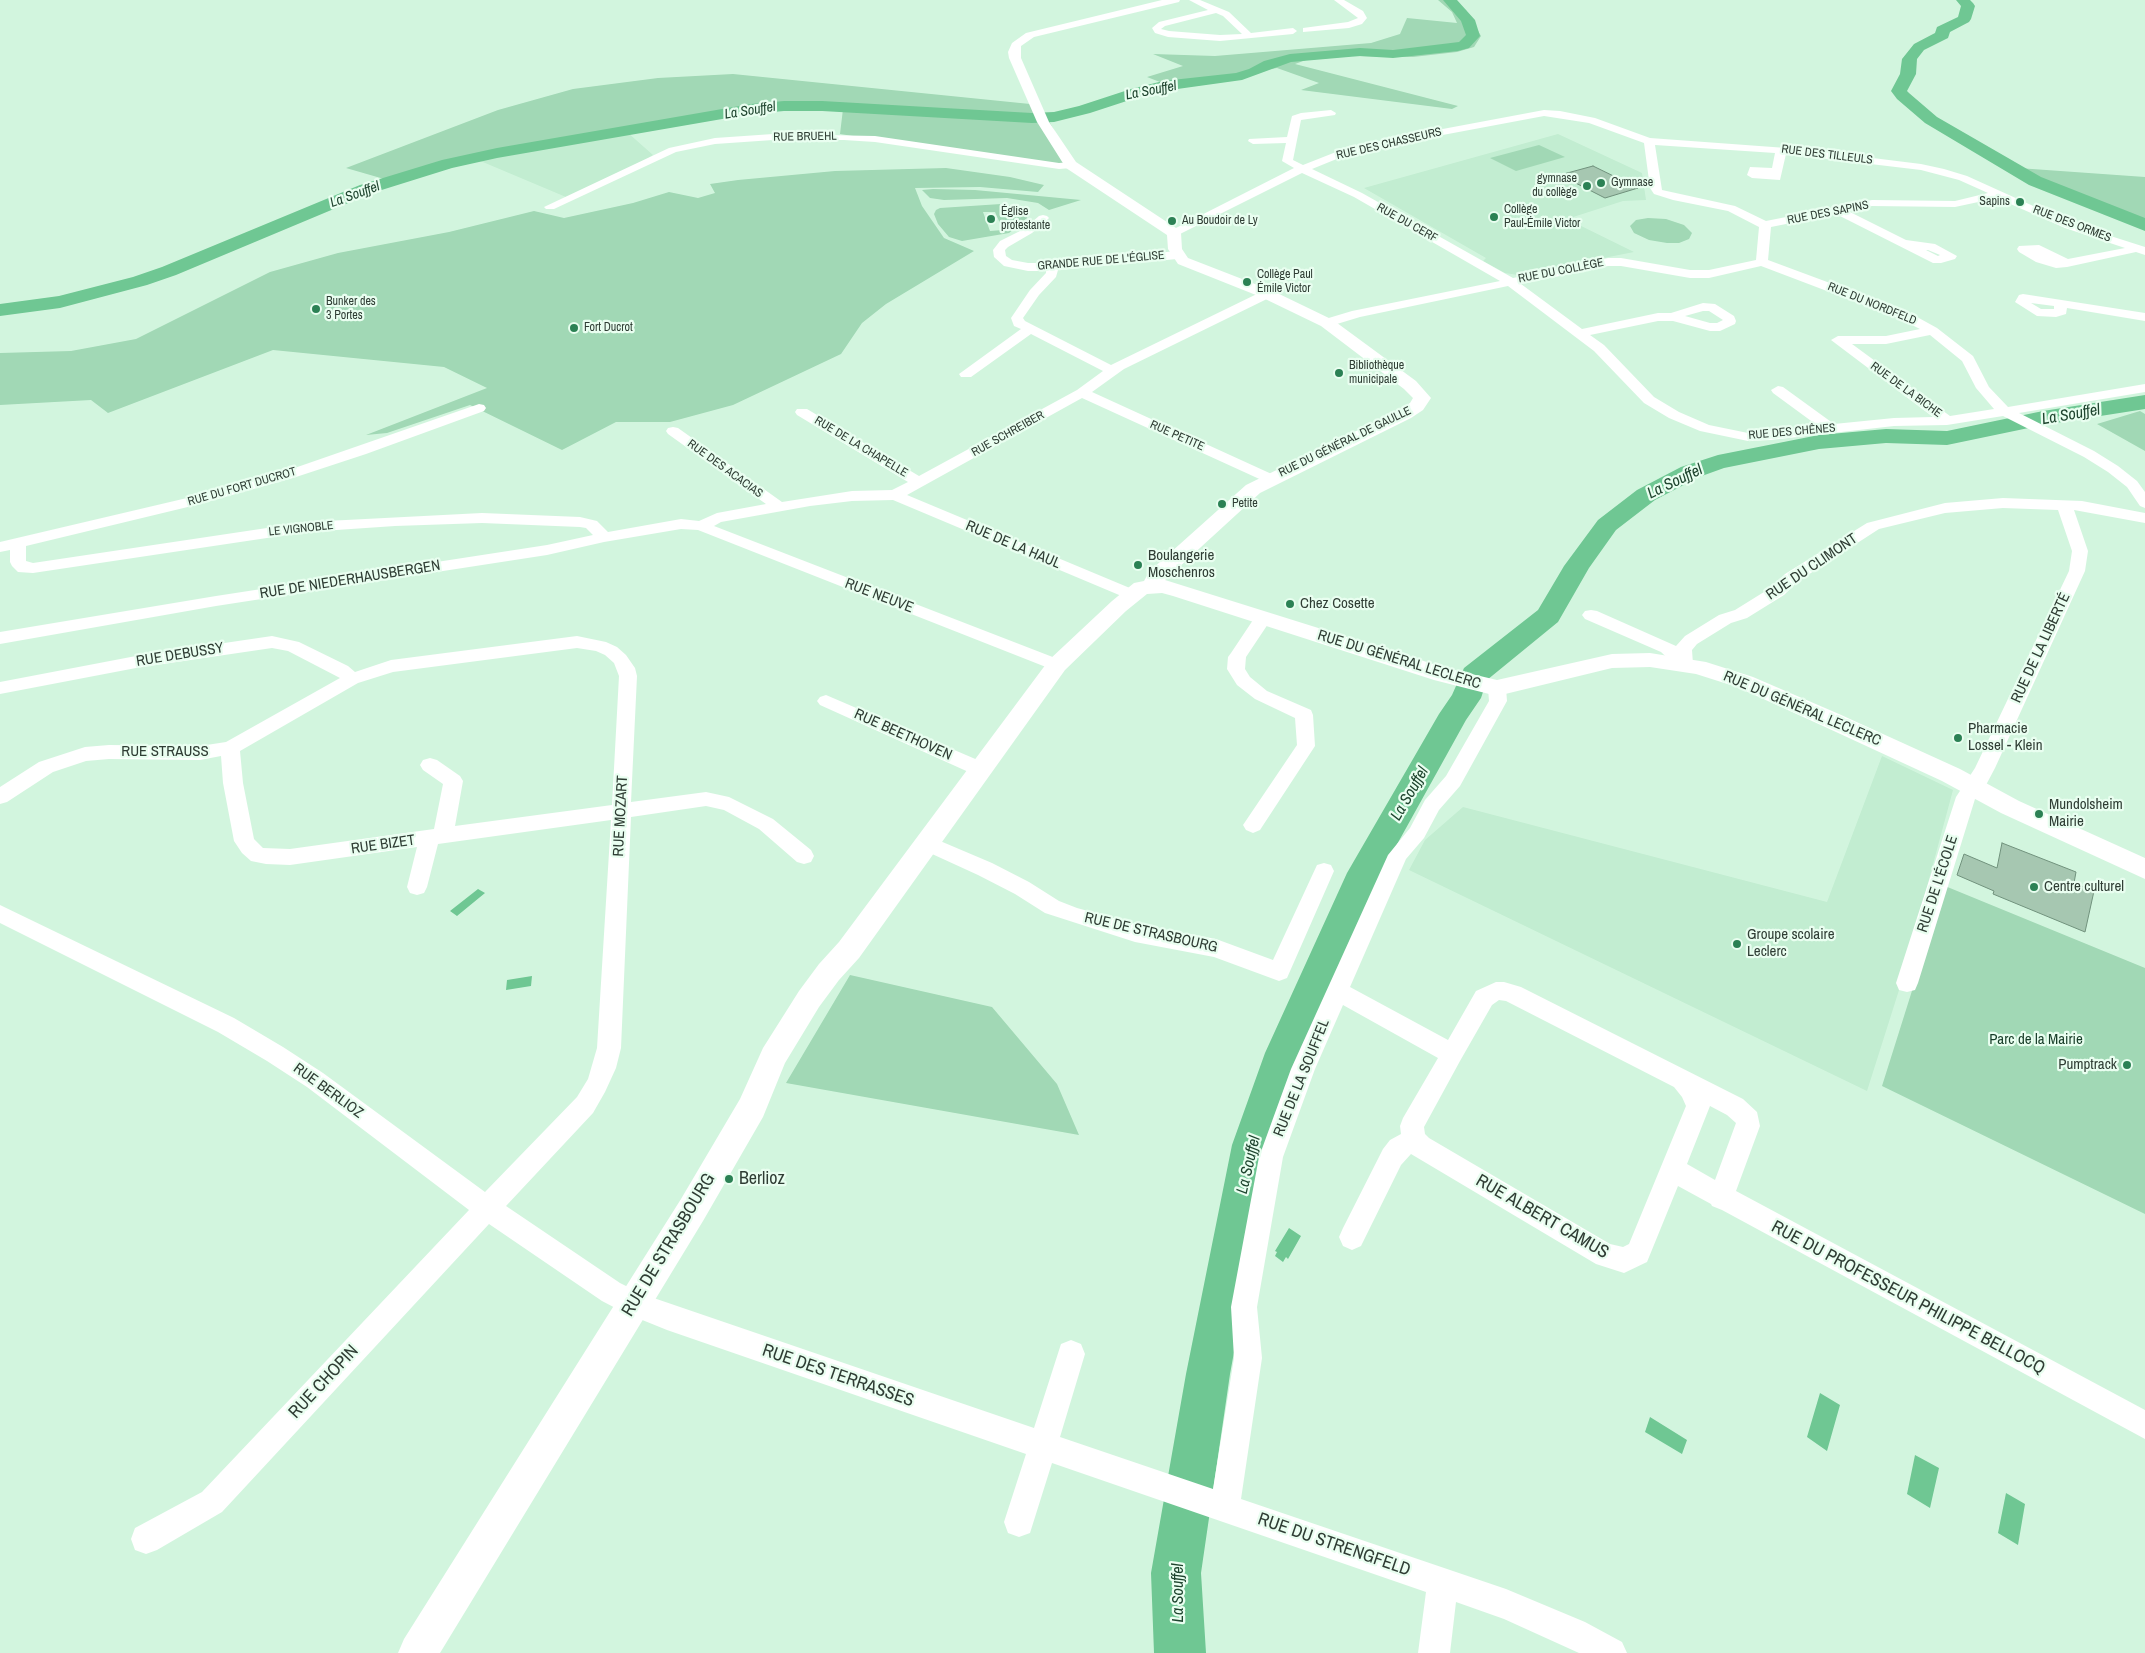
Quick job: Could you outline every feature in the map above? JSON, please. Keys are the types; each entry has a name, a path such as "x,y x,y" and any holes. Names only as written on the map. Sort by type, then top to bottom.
{"street":[{"path":"1175,0 1030,35 1016,45 1014,52 1041,118 1072,165 1174,233 1177,255"},
{"path":"1193,0 1232,18 1249,36"},
{"path":"1217,10 1162,24 1156,28 1158,31 1168,34 1220,38 1293,31 1293,29 1298,28 1306,30 1349,25 1359,22 1363,18 1360,13 1338,0"},
{"path":"1301,169 1287,161 1296,118 1331,112"},
{"name":"RUE DES CHASSEURS","path":"1174,233 1301,169 1340,154 1384,143 1530,115 1560,114 1591,120 1649,141"},
{"name":"RUE BRUEHL","path":"550,207 673,150 715,141 773,137 875,139 1059,166 1072,165"},
{"path":"1253,141 1290,140"},
{"path":"1649,141 1656,188 1662,194 1731,208 1765,225 1762,262"},
{"name":"RUE DES TILLEULS","path":"1649,141 1779,150 1928,168 1962,178 1999,194"},
{"path":"1777,172 1779,150"},
{"name":"RUE DU CERF","path":"1301,169 1358,195 1510,281"},
{"name":"RUE DES SAPINS","path":"1765,225 1872,203 1955,204 1999,194"},
{"name":"RUE DES ORMES","path":"1999,194 2069,226 2140,249"},
{"path":"1839,211 1903,243"},
{"name":"GRANDE RUE DE L'ÉGLISE","path":"1044,218 1028,231 1004,244 999,250 1000,257 1008,263 1028,267 1052,267 1177,255"},
{"path":"2067,263 2140,249"},
{"name":"RUE DU GÉNÉRAL DE GAULLE","path":"1152,586 1156,577 1168,565 1239,500 1271,479 1405,414 1421,402 1422,398 1418,392 1327,323 1267,294 1195,267 1183,261 1177,255"},
{"name":"RUE DU COLLÈGE","path":"1327,323 1357,314 1608,262 1621,262 1690,274 1709,274 1762,262"},
{"name":"RUE DU NORDFELD","path":"1762,262 1902,315 1932,330 1968,358 1983,388 2006,412 2113,468 2132,484 2145,503"},
{"path":"1052,267 1052,274 1034,293 1017,318 1019,323 1112,371"},
{"name":"RUE DES CHÊNES","path":"1510,281 1599,348 1645,396 1674,415 1719,432 1748,437 1771,436 1894,422 1947,421 2006,412"},
{"name":"RUE SCHREIBER","path":"701,526 717,518 778,506 852,496 895,495 1082,393 1112,371 1155,347 1267,294"},
{"path":"2060,303 2145,317"},
{"path":"1580,333 1658,317 1673,317"},
{"path":"966,374 1030,328"},
{"name":"RUE DE LA BICHE","path":"1932,330 1886,340 1838,340 1947,421"},
{"name":"RUE DE LA BICHE","path":"1865,360 1886,340"},
{"path":"2006,412 2145,388"},
{"path":"1778,390 1830,428"},
{"name":"RUE PETITE","path":"1082,393 1271,479"},
{"name":"RUE DU FORT DUCROT","path":"0,547 191,502 288,475 361,452 479,408"},
{"name":"RUE DE LA CHAPELLE","path":"802,412 919,482"},
{"name":"RUE DES ACACIAS","path":"673,431 778,506"},
{"name":"RUE DE LA HAUL","path":"895,495 1131,595"},
{"name":"RUE DU CLIMONT","path":"1684,664 1683,649 1691,640 1726,619 1741,614 1778,591 1791,578 1873,526 1959,506 2003,503 2064,505 2111,510 2145,518"},
{"name":"RUE DE LA LIBERTÉ","path":"1974,787 1985,768 2077,571 2080,557 2078,544 2064,505"},
{"path":"720,534 729,516"},
{"name":"LE VIGNOBLE","path":"18,542 18,562 24,568 33,568 307,527 395,521 482,518 580,522 592,524 604,537"},
{"name":"RUE DE NIEDERHAUSBERGEN","path":"0,638 216,601 547,550 604,537 681,524 701,526"},
{"name":"RUE NEUVE","path":"701,526 1057,665"},
{"name":"RUE DE STRASBOURG","path":"418,1653 634,1304 752,1107 773,1057 809,998 849,950 1057,665 1131,595 1141,588 1152,586"},
{"name":"RUE DU GÉNÉRAL LECLERC","path":"1152,586 1162,586 1180,591 1459,680 1490,687 1612,661 1650,660 1684,664 1729,676 1771,693 1974,787 2010,807 2145,869"},
{"path":"1591,615 1667,648 1684,664"},
{"path":"1253,825 1306,746 1304,715 1261,695 1243,680 1236,669 1237,657 1263,618"},
{"name":"RUE DEBUSSY","path":"0,688 136,662 272,642 293,646 342,670 352,679"},
{"name":"RUE MOZART","path":"352,679 378,669 406,663 566,643 589,643 611,651 626,668 628,676 608,1048 604,1068 597,1085 579,1112 488,1208"},
{"name":"RUE STRAUSS","path":"0,797 46,767 85,754 109,752 200,753 230,748 352,679"},
{"name":"RUE DE LA SOUFFEL","path":"1215,1504 1248,1358 1244,1308 1271,1157 1303,1069 1398,855 1417,833 1432,804 1453,781 1498,701 1490,687"},
{"name":"RUE BEETHOVEN","path":"826,701 980,768"},
{"name":"RUE BIZET","path":"230,748 241,831 249,848 258,855 277,858 290,857 690,800 717,800 729,804 766,824 804,856"},
{"path":"417,887 436,837 453,781 430,765"},
{"name":"RUE DE L'ÉCOLE","path":"1907,983 1966,797 1974,787"},
{"name":"RUE DE STRASBOURG","path":"926,843 985,868 1052,907 1073,915 1135,933 1216,948 1279,972 1324,871"},
{"name":"RUE BERLIOZ","path":"0,913 226,1025 275,1054 316,1080 488,1208 603,1286 634,1304"},
{"path":"1337,991 1452,1054"},
{"name":"RUE ALBERT CAMUS","path":"1682,1080 1696,1098 1698,1106 1643,1244 1638,1253 1624,1260 1605,1255 1429,1152 1414,1139 1412,1126 1415,1119 1484,998 1496,991 1504,991 1514,994 1682,1080 1743,1113 1748,1120 1748,1126 1721,1198"},
{"path":"1352,1237 1392,1157 1399,1148 1414,1139"},
{"name":"RUE DU PROFESSEUR PHILIPPE BELLOCQ","path":"1671,1170 2145,1425"},
{"name":"RUE CHOPIN","path":"146,1539 212,1502 488,1208"},
{"name":"RUE DES TERRASSES","path":"634,1304 667,1317 1215,1504"},
{"path":"1019,1522 1071,1354"},
{"name":"RUE DU STRENGFELD","path":"1215,1504 1443,1582 1541,1618 1611,1653"},
{"path":"1434,1653 1443,1582"}],"shaded area":[{"path":"627,132 653,155 625,174 566,197 478,160"},
{"name":"Collège Paul-Émile Victor","path":"1558,134 1642,173 1646,200 1623,201 1567,219 1634,252 1518,275 1505,273 1483,261 1486,258 1364,188"},
{"name":"Groupe scolaire Leclerc","path":"1882,756 1953,790 1900,987 1867,1091 1409,870 1425,840 1463,807 1827,902"},
{"path":"478,889 485,893 457,916 450,911"},
{"path":"532,976 531,986 506,990 507,980"},
{"path":"1289,1228 1301,1236 1288,1259 1286,1257 1283,1262 1275,1256 1277,1252 1275,1251"},
{"path":"1820,1393 1840,1405 1827,1451 1807,1437"},
{"path":"1650,1417 1687,1440 1682,1454 1645,1432"},
{"path":"1915,1455 1939,1468 1930,1508 1907,1494"},
{"path":"2006,1493 2025,1504 2018,1545 1998,1533"}],"green space":[{"path":"1438,0 1449,0 1466,10 1481,36 1474,47 1457,52 1413,57 1350,56 1306,60 1295,64 1458,106 1452,109 1301,90 1319,83 1277,68 1165,84 1147,77 1183,66 1153,54 1215,56 1371,43 1400,34 1407,18 1457,23 1452,12"},
{"path":"733,74 1040,105 1073,164 1020,162 840,134 843,109 759,107 478,160 398,183 346,168 498,110 573,89 658,78"},
{"path":"1539,145 1565,157 1516,171 1490,158"},
{"path":"2004,167 2145,177 2145,225 2026,179"},
{"path":"946,168 1010,177 1044,185 1038,192 980,187 915,188 922,206 944,238 974,251 886,304 862,323 841,354 733,405 670,422 616,422 562,450 470,405 387,433 366,435 487,388 444,367 273,350 108,413 91,400 0,405 0,353 71,351 136,339 270,272 338,253 449,232 534,211 564,218 633,203 669,192 698,198 715,193 710,184 738,180 835,171"},
{"path":"922,190 975,190 1081,200 1049,210 1038,203 1007,198 944,200 930,198"},
{"path":"1001,204 1021,208 1027,214 1027,218 1009,233 962,241 949,237 938,224 934,214 940,208","holes":["983,212 995,212 1003,230 990,231"]},
{"path":"1648,218 1666,219 1684,225 1692,233 1689,239 1679,243 1667,243 1649,240 1634,233 1630,226 1636,220"},
{"path":"2140,411 2145,414 2145,451 2097,424"},
{"name":"Parc de la Mairie","path":"1945,886 2145,968 2145,1214 1882,1086"},
{"path":"850,975 992,1007 1057,1084 1079,1135 786,1083"}],"building":[{"name":"Gymnase","path":"1593,166 1638,188 1605,198 1560,175"},
{"name":"Centre culturel","path":"2002,843 2076,872 2074,883 2094,891 2085,932 1993,894 1994,891 1957,875 1964,854 1997,868"}],"waterway":[{"name":"La Souffel","path":"0,310 60,302 140,281 169,271 366,189 448,164 497,153 751,109 784,106 822,106 1032,118 1054,117 1163,86 1237,77 1290,58 1360,52 1393,54 1458,47 1464,45 1473,36 1468,20 1450,0"},
{"name":"La Souffel","path":"1963,0 1968,6 1964,19 1942,30 1943,35 1919,47 1910,59 1908,74 1899,91 1903,96 1931,120 2035,181 2145,225"},
{"name":"La Souffel","path":"1180,1653 1176,1573 1208,1374 1252,1145 1284,1053 1364,873 1454,714 1466,698 1474,675 1548,616 1577,566 1607,525 1646,495 1690,472 1718,462 1819,442 1886,436 1947,438 2043,418 2145,402"}],"place":[{"name":"Gymnase","path":"1601,183"},
{"name":"gymnase du collège","path":"1587,186"},
{"name":"Sapins","path":"2020,202"},
{"name":"Collège Paul-Émile Victor","path":"1494,217"},
{"name":"Église protestante","path":"991,219"},
{"name":"Au Boudoir de Ly","path":"1172,221"},
{"name":"Collège Paul Émile Victor","path":"1247,282"},
{"name":"Bunker des 3 Portes","path":"316,309"},
{"name":"Fort Ducrot","path":"574,328"},
{"name":"Bibliothèque municipale","path":"1339,373"},
{"name":"Petite","path":"1222,504"},
{"name":"Boulangerie Moschenros","path":"1138,565"},
{"name":"Chez Cosette","path":"1290,604"},
{"name":"Pharmacie Lossel - Klein","path":"1958,738"},
{"name":"Mundolsheim Mairie","path":"2039,814"},
{"name":"Centre culturel","path":"2034,887"},
{"name":"Groupe scolaire Leclerc","path":"1737,944"},
{"name":"Pumptrack","path":"2127,1065"},
{"name":"Berlioz","path":"729,1179"}]}
